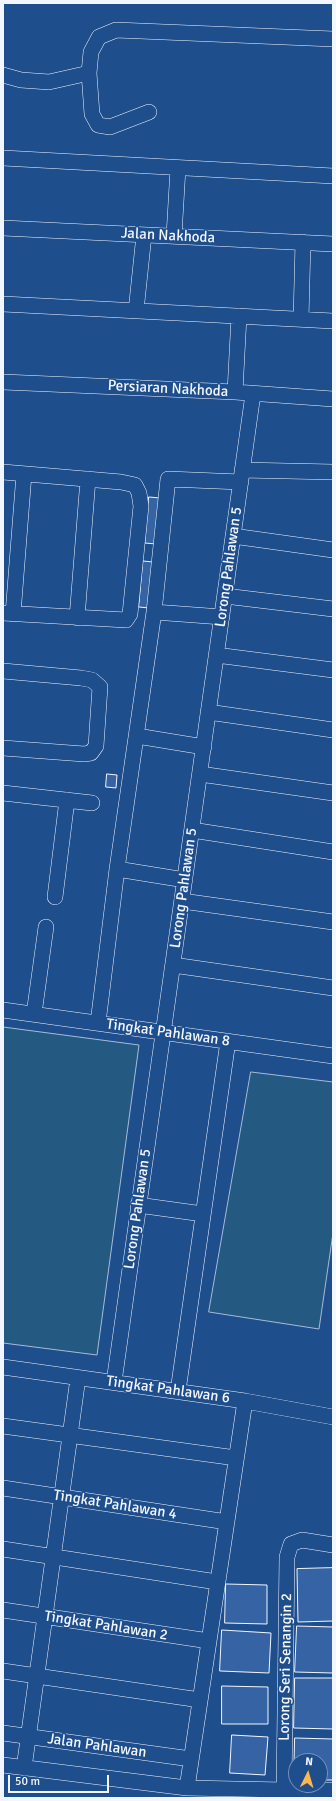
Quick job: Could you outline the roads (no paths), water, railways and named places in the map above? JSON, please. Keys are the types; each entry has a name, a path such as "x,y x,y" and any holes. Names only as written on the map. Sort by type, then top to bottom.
{"street":[{"path":"149,112 110,127 98,125 92,114 89,73 91,52 99,37 116,30 333,39"},
{"path":"3,76 22,80 50,82 89,73"},
{"path":"3,158 333,176"},
{"path":"174,236 178,168"},
{"name":"Jalan Nakhoda","path":"3,228 333,244"},
{"path":"136,311 144,235"},
{"path":"301,319 303,242"},
{"path":"3,304 333,321"},
{"path":"235,392 239,316"},
{"name":"Persiaran Nakhoda","path":"3,382 235,392 333,399"},
{"name":"Lorong Pahlawan 5","path":"114,1382 253,394"},
{"path":"3,472 121,482 135,485 139,493 141,506 130,614 126,620 8,613 24,474"},
{"path":"98,1023 117,869 154,612 168,479 333,472"},
{"path":"77,618 88,479"},
{"path":"233,536 333,550"},
{"path":"225,596 333,609"},
{"path":"154,612 222,617"},
{"path":"216,655 333,670"},
{"path":"3,671 81,678 92,680 100,687 96,746 91,753 84,754 3,748"},
{"path":"208,712 333,730"},
{"path":"137,736 204,747"},
{"path":"200,774 333,793"},
{"path":"3,793 92,803"},
{"path":"55,897 67,800"},
{"path":"192,830 333,852"},
{"path":"117,869 185,880"},
{"path":"182,901 333,922"},
{"path":"34,1014 46,927"},
{"path":"173,965 333,988"},
{"name":"Tingkat Pahlawan 8","path":"3,1010 333,1056"},
{"path":"178,1391 228,1041"},
{"path":"138,1205 203,1214"},
{"name":"Tingkat Pahlawan 6","path":"3,1367 245,1401 333,1417"},
{"path":"24,1768 78,1378"},
{"path":"187,1788 245,1401"},
{"path":"3,1426 236,1458"},
{"name":"Tingkat Pahlawan 4","path":"3,1488 227,1522"},
{"name":"Lorong Seri Senangin 2","path":"284,1790 287,1557 291,1544 302,1540 333,1545"},
{"path":"3,1549 217,1582"},
{"name":"Tingkat Pahlawan 2","path":"3,1610 209,1641"},
{"path":"3,1671 200,1700"},
{"name":"Jalan Pahlawan","path":"3,1733 191,1759"},
{"name":"Jalan Pahlawan","path":"3,1765 187,1788 333,1790"}]}
